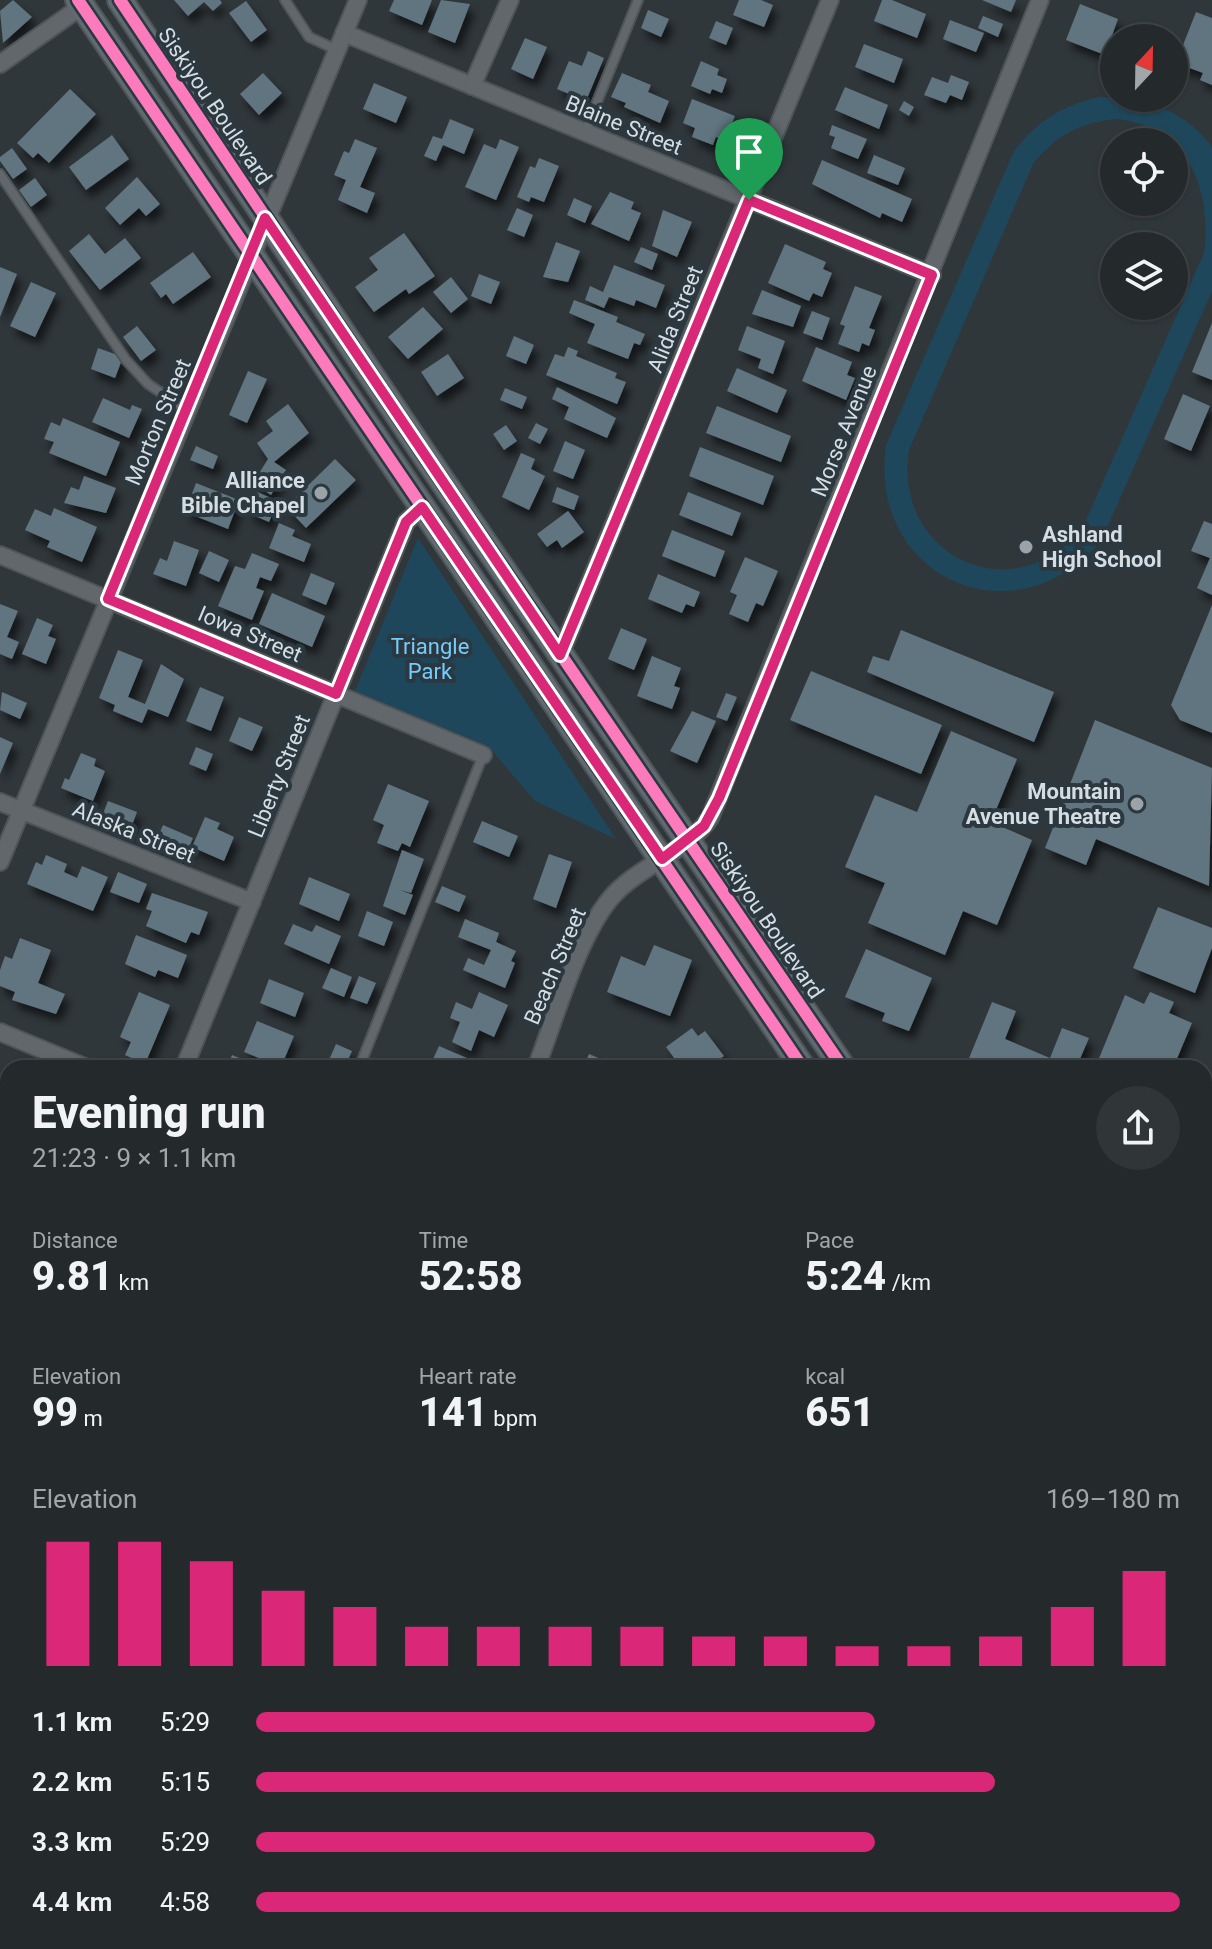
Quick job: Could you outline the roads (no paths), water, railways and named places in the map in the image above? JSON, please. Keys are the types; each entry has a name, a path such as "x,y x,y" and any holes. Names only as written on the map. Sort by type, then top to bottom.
{"main road":[{"name":"Siskiyou Boulevard","path":"120,0 560,655 838,1060"},
{"path":"80,3 798,1060"}],"street":[{"name":"Morton Street","path":"0,862 358,0"},
{"path":"472,86 510,0"},
{"name":"Alida Street","path":"560,655 830,0"},
{"name":"Morse Avenue","path":"662,859 704,826 719,798 932,275 1040,0"},
{"path":"0,64 80,3"},
{"name":"Blaine Street","path":"344,33 932,275"},
{"name":"Liberty Street","path":"187,1060 406,522 422,507"},
{"name":"Iowa Street","path":"0,555 483,755"},
{"name":"Alaska Street","path":"0,802 252,902"},
{"name":"Beach Street","path":"539,1060 583,947 603,910 620,889 662,859"},
{"path":"0,1032 68,1060"}],"lane":[{"path":"285,0 309,37 337,50"},
{"path":"585,132 638,0"},
{"path":"0,174 119,350 148,384 187,410"},
{"path":"362,1060 483,755"}],"place":[{"name":"Alliance Bible Chapel","path":"321,493"},
{"name":"Ashland High School","path":"1026,547"},
{"name":"Mountain Avenue Theatre","path":"1137,804"}],"park label":[{"name":"Triangle Park","path":"430,658"}]}
